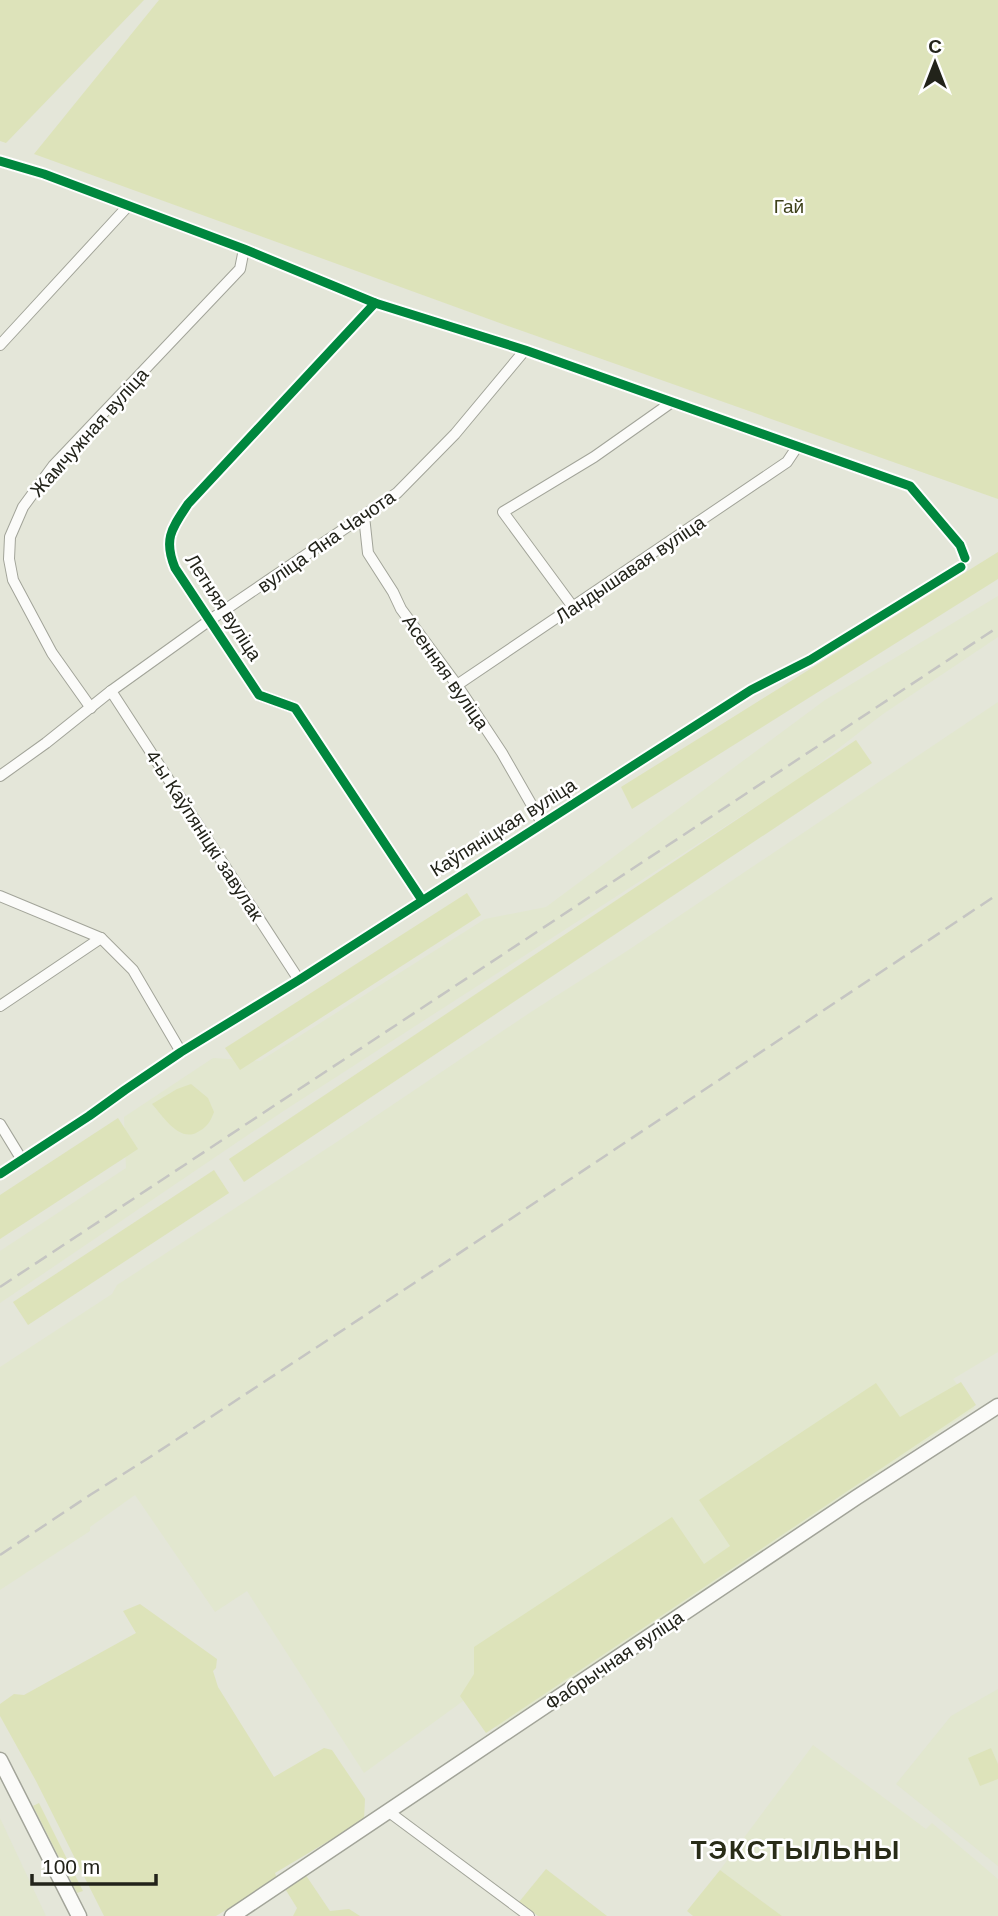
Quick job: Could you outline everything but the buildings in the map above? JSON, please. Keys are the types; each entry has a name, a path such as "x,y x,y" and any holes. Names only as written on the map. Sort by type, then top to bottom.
{"main road":[{"name":"Фабрычная вуліца","path":"232,1916 857,1497 998,1406"},
{"path":"0,1760 79,1916"}],"street":[{"path":"1,162 44,174 244,249 375,303 525,351 797,447"},
{"path":"0,345 128,206"},
{"name":"Жамчужная вуліца","path":"91,708 52,653 13,580 9,559 10,537 23,507 54,466 240,269 244,249"},
{"name":"Летняя вуліца","path":"375,303 188,504 169,539 169,554 175,568 260,695 295,708 422,900"},
{"name":"вуліца Яна Чачота","path":"0,776 210,620 397,493 455,435 525,351"},
{"path":"573,607 503,512 594,457 672,402"},
{"name":"Каўпяніцкая вуліца","path":"0,1174 181,1052 299,980 751,690 810,660 963,562 960,545 910,486 797,447"},
{"name":"Ландышавая вуліца","path":"457,685 787,462 797,447"},
{"name":"Асенняя вуліца","path":"363,516 368,553 401,609 502,752 542,823"},
{"name":"4-ы Каўпяніцкі завулак","path":"111,691 299,980"},
{"path":"0,896 101,938 133,970 181,1052"},
{"path":"0,1006 101,938"},
{"path":"0,1124 22,1160"},
{"path":"389,1812 529,1916"}],"shaded area":[{"path":"998,596 998,637 883,714 803,776 282,1112 0,1303 0,1251 126,1168 124,1117 213,1058 260,1061 485,919 546,907 825,700"},
{"path":"998,702 998,1352 953,1379 975,1408 499,1730 470,1696 364,1773 247,1591 215,1612 135,1495 90,1527 90,1531 0,1590 0,1367 112,1294 117,1285 627,951"},
{"path":"998,1689 998,1866 896,1784 951,1716"},
{"path":"813,1745 926,1829 932,1823 998,1879 998,1916 782,1916 720,1870"},
{"path":"0,1818 46,1916 0,1916"}],"green space":[{"path":"0,0 144,0 6,143 0,141"},
{"name":"Гай","path":"159,0 998,0 998,499 511,327 34,154"},
{"path":"998,552 998,579 632,809 621,787"},
{"path":"856,740 872,763 244,1182 229,1159"},
{"path":"467,893 481,915 240,1070 225,1048"},
{"path":"191,1084 208,1098 214,1112 205,1127 189,1135 171,1126 152,1104"},
{"path":"118,1118 138,1149 0,1239 0,1195"},
{"path":"214,1170 229,1193 28,1325 13,1302"},
{"path":"961,1382 976,1405 486,1733 460,1696 474,1674 474,1647 672,1517 704,1564 730,1546 699,1500 876,1383 900,1417"},
{"path":"140,1604 217,1659 213,1671 218,1687 274,1777 324,1748 332,1750 365,1799 364,1820 275,1873 277,1879 216,1916 104,1916 0,1716 0,1704 14,1694 24,1695 136,1633 123,1611"},
{"path":"991,1748 998,1764 998,1779 980,1786 968,1758"},
{"path":"39,1803 83,1891 77,1893 33,1806"},
{"path":"546,1869 607,1916 538,1916 519,1902"},
{"path":"720,1870 782,1916 693,1916 687,1911"},
{"path":"305,1874 330,1911 349,1909 360,1916 293,1916 297,1908 284,1887"}],"railway":[{"path":"0,1287 998,627"},
{"path":"0,1555 998,894"}],"cycle path":[{"path":"0,161 44,174 244,249 375,303 525,350 910,486 960,545 965,558"},
{"path":"375,303 188,504 171,534 170,549 175,568 259,695 295,708 422,900"},
{"path":"0,1174 181,1052 299,980 751,690 810,660 961,567"}],"district":[{"name":"ТЭКСТЫЛЬНЫ","path":"796,1850"}]}
